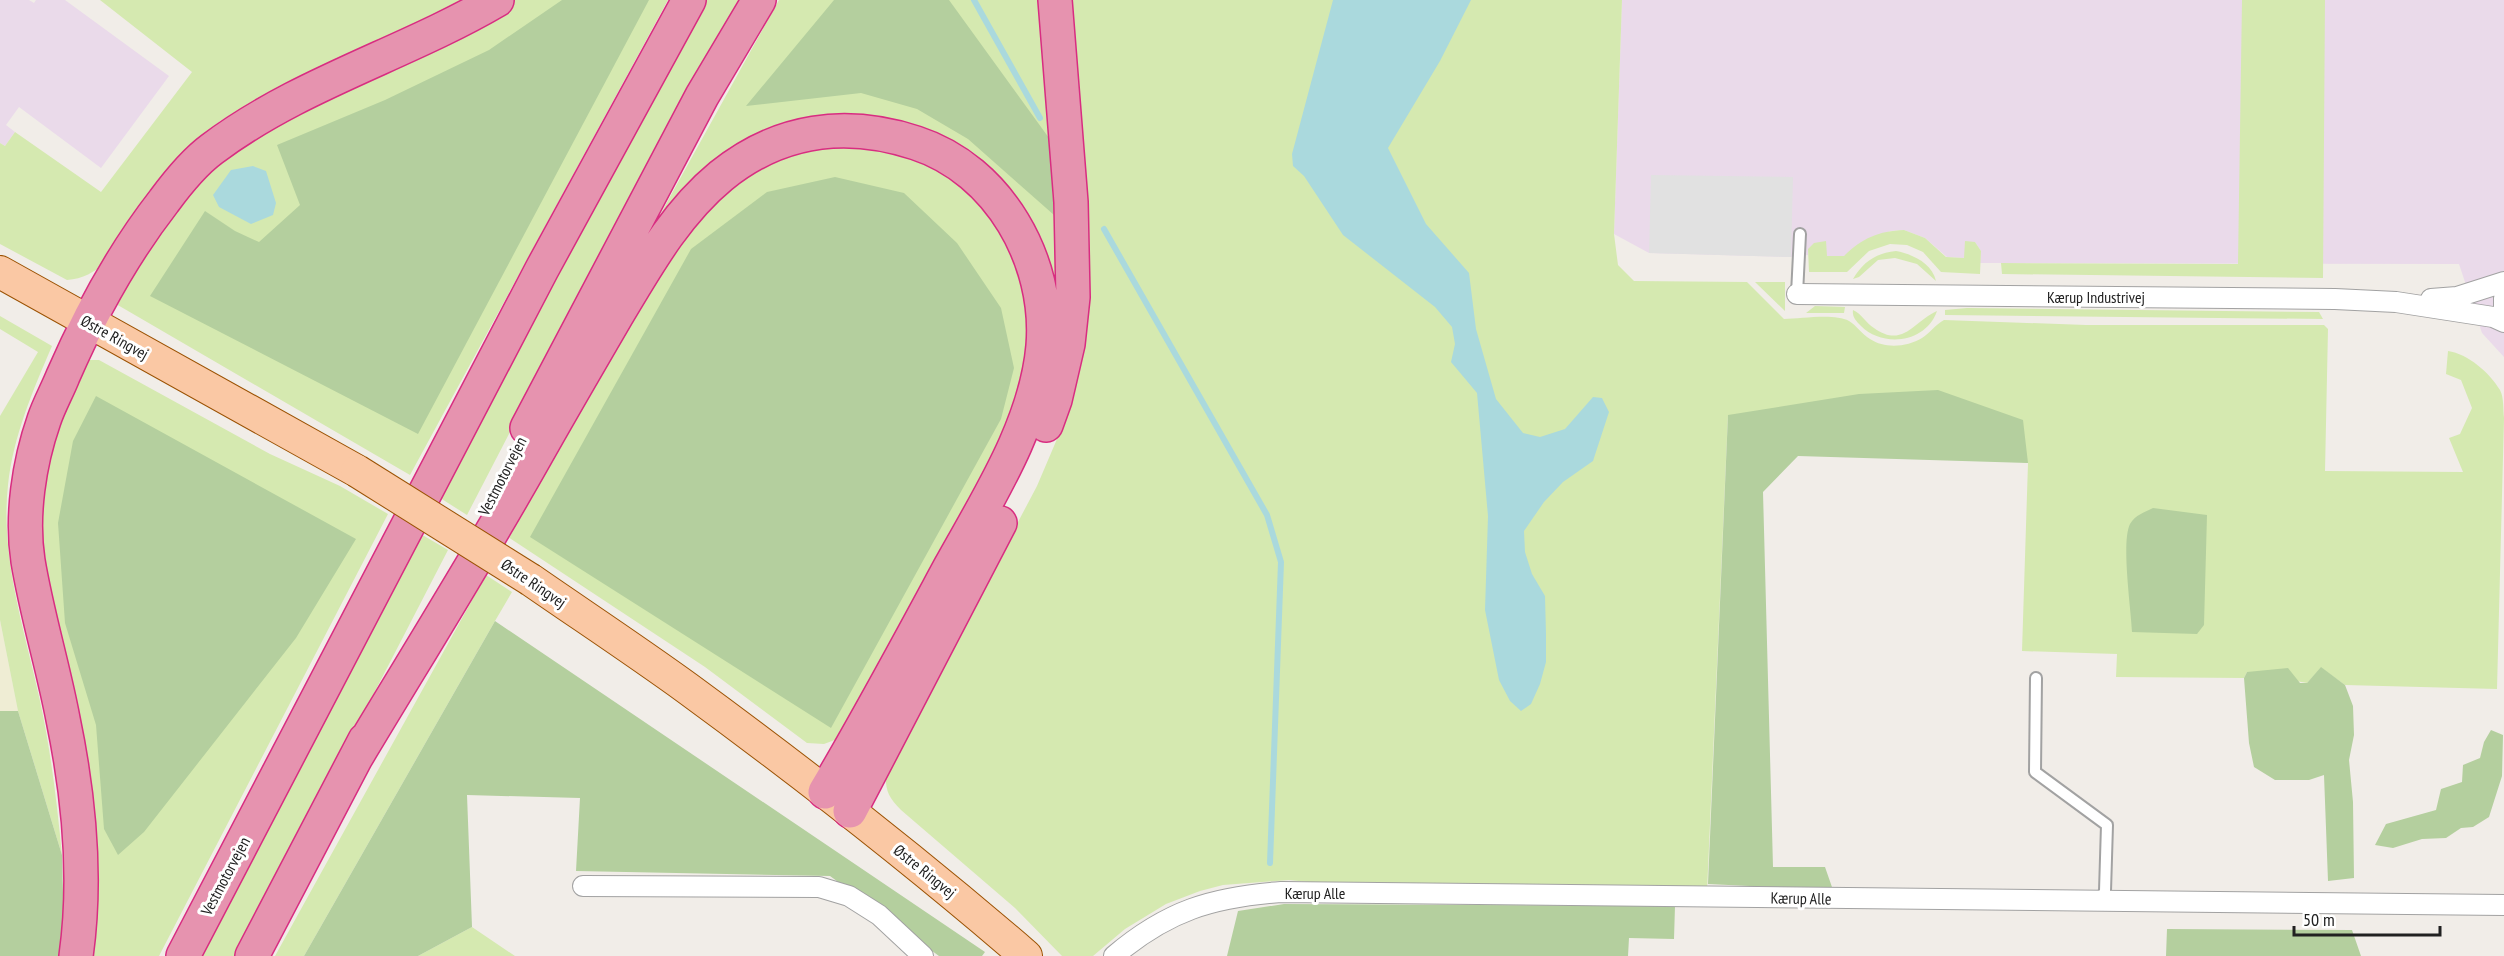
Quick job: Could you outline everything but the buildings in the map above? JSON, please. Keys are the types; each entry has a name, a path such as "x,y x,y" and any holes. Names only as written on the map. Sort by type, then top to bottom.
{"highway":[{"path":"76,956 81,878 77,800 63,715 35,602 28,556 27,510 32,465 44,420 87,321 117,268 153,215 205,154 276,107 463,21 497,0"},
{"name":"Vestmotorvejen","path":"183,956 542,269 689,0"},
{"name":"Vestmotorvejen","path":"252,956 587,312 702,96 759,0"},
{"path":"838,802 1036,451 1062,373 1073,297 1073,249 1055,0"},
{"path":"356,759 507,506 643,271 687,210 724,174 761,149 783,140 812,133 865,130 923,145 958,163 985,186 1005,210 1021,236 1033,263 1042,304 1043,346 1032,399 1004,471 838,802"}],"main road":[{"name":"Østre Ringvej","path":"0,272 357,471 531,579 686,688 838,802 952,893 1026,956"}],"street":[{"name":"Kærup Industrivej","path":"2396,302 2457,297 2504,282"},
{"name":"Kærup Industrivej","path":"1797,294 2335,299 2396,302 2493,317 2504,322"},
{"path":"2504,298 2504,311"},
{"path":"583,886 819,887 849,896 879,915 923,956"},
{"name":"Kærup Alle","path":"1113,956 1153,927 1184,911 1214,900 1281,892 2504,905"}],"lane":[{"path":"1797,294 1800,234"},
{"path":"2036,678 2035,772 2107,825 2105,891 2099,902"}],"shaded area":[{"path":"0,0 29,0 34,3 36,0 65,0 169,76 101,168 19,107 6,125 15,132 5,146 0,143"},
{"path":"1622,0 2504,0 2504,357 2482,333 2459,264 1980,263 1981,251 1975,242 1964,258 1947,257 1925,238 1904,230 1890,231 1844,256 1826,256 1808,249 1808,255 1791,257 1649,253 1614,234"},
{"path":"1651,175 1793,177 1791,257 1649,253"},
{"path":"0,620 18,711 0,711"}],"green space":[{"path":"100,0 465,0 348,59 285,84 220,121 186,151 107,262 88,274 67,280 0,244 0,143 5,146 15,132 101,192 192,72"},
{"path":"515,0 668,0 410,475 116,304 165,214 245,137 482,19"},
{"path":"562,0 649,0 418,434 150,296 205,211 235,231 259,242 300,205 277,145 385,100 489,50"},
{"path":"703,0 744,0 584,289 467,515 437,496"},
{"path":"779,0 1046,0 1066,287 1017,458 1050,311 964,159 784,130 619,289"},
{"path":"834,0 949,0 1049,138 1054,215 968,139 917,109 861,93 746,106"},
{"path":"1067,0 1622,0 1614,234 1618,265 1634,281 1747,282 1784,319 1835,317 1849,321 1870,339 1889,345 1903,345 1916,341 1944,320 2086,325 2324,325 2328,329 2325,471 2463,472 2449,438 2460,434 2472,408 2461,380 2446,374 2448,351 2463,356 2490,377 2500,390 2503,400 2497,689 2345,685 2321,668 2307,683 2247,672 2244,678 2116,677 2117,654 2022,651 2028,463 1728,415 1707,892 1366,888 1289,880 1223,885 1166,904 1125,929 1093,956 1062,956 1015,908 901,810 888,793 886,772 1037,486 1057,439 1072,389"},
{"path":"2242,0 2325,0 2323,278 2002,274 2001,263 2238,264"},
{"path":"833,142 878,146 900,151 956,183 982,206 1001,233 1015,263 1024,295 1027,329 1024,364 1016,399 999,442 934,567 840,738 824,744 807,743 705,667 505,535 658,270 721,193 754,169 794,150"},
{"path":"835,177 904,193 957,243 1001,308 1014,368 1001,419 831,728 530,537 691,249 767,192"},
{"path":"1904,230 1925,238 1946,257 1964,258 1965,241 1975,242 1981,251 1980,274 1941,272 1923,252 1907,245 1890,244 1869,251 1847,272 1809,272 1808,249 1814,243 1826,241 1827,256 1844,256 1857,244 1871,237"},
{"path":"1896,251 1908,254 1926,264 1936,281 1917,264 1895,258 1878,260 1859,277 1853,279 1871,259"},
{"path":"1755,282 1785,282 1785,311"},
{"path":"1815,306 1845,307 1844,313 1806,313"},
{"path":"1967,308 2319,312 2323,319 1945,315 1945,310"},
{"path":"1853,310 1874,328 1893,336 1908,331 1937,311 1924,330 1914,336 1892,339 1870,333 1856,321"},
{"path":"0,316 52,346 31,397 14,449 6,512 15,594 47,739 62,855 18,711 0,620 0,416 38,352 0,329"},
{"path":"85,360 99,360 270,454 340,486 388,514 159,956 83,956 43,602 40,467"},
{"path":"1938,390 2023,420 2028,463 1798,456 1763,492 1773,867 1825,867 1833,890 1708,884 1728,415 1859,394"},
{"path":"96,396 356,539 296,638 144,832 118,855 104,829 96,725 65,623 58,523 73,441"},
{"path":"2153,508 2207,515 2204,625 2197,634 2132,632 2126,560 2127,533 2135,518"},
{"path":"419,533 448,550 265,904 237,956 198,956"},
{"path":"486,575 512,592 304,956 275,956"},
{"path":"495,621 985,952 982,956 939,956 830,876 576,871 580,798 467,795 472,927 418,956 304,956"},
{"path":"2321,667 2345,685 2353,706 2354,735 2349,760 2353,802 2354,878 2328,881 2324,775 2309,780 2275,780 2254,767 2249,743 2244,678 2247,672 2288,668 2300,683 2307,683"},
{"path":"0,711 18,711 62,855 64,930 59,956 0,956"},
{"path":"2491,730 2503,735 2502,776 2489,817 2473,827 2461,828 2446,838 2422,839 2393,848 2375,845 2386,824 2436,810 2441,789 2462,782 2463,765 2480,758 2484,742"},
{"path":"1284,904 1675,906 1674,939 1629,938 1628,956 1227,956 1238,911"},
{"path":"472,927 515,956 418,956"},
{"path":"2167,929 2352,930 2361,956 2166,956"}],"water":[{"path":"1333,0 1471,0 1440,61 1388,148 1426,224 1469,273 1476,329 1496,399 1523,433 1540,437 1565,429 1593,397 1602,398 1609,412 1593,461 1563,482 1544,502 1524,531 1525,552 1532,574 1545,596 1546,662 1531,704 1521,711 1510,701 1499,680 1485,610 1488,516 1477,393 1451,362 1455,344 1452,327 1435,307 1343,235 1304,176 1293,166 1292,154"},
{"path":"253,166 266,171 276,203 273,215 251,224 219,207 213,195 231,170"}],"waterway":[{"path":"974,0 1040,118"},
{"path":"1104,229 1267,515 1281,562 1270,863"}]}
